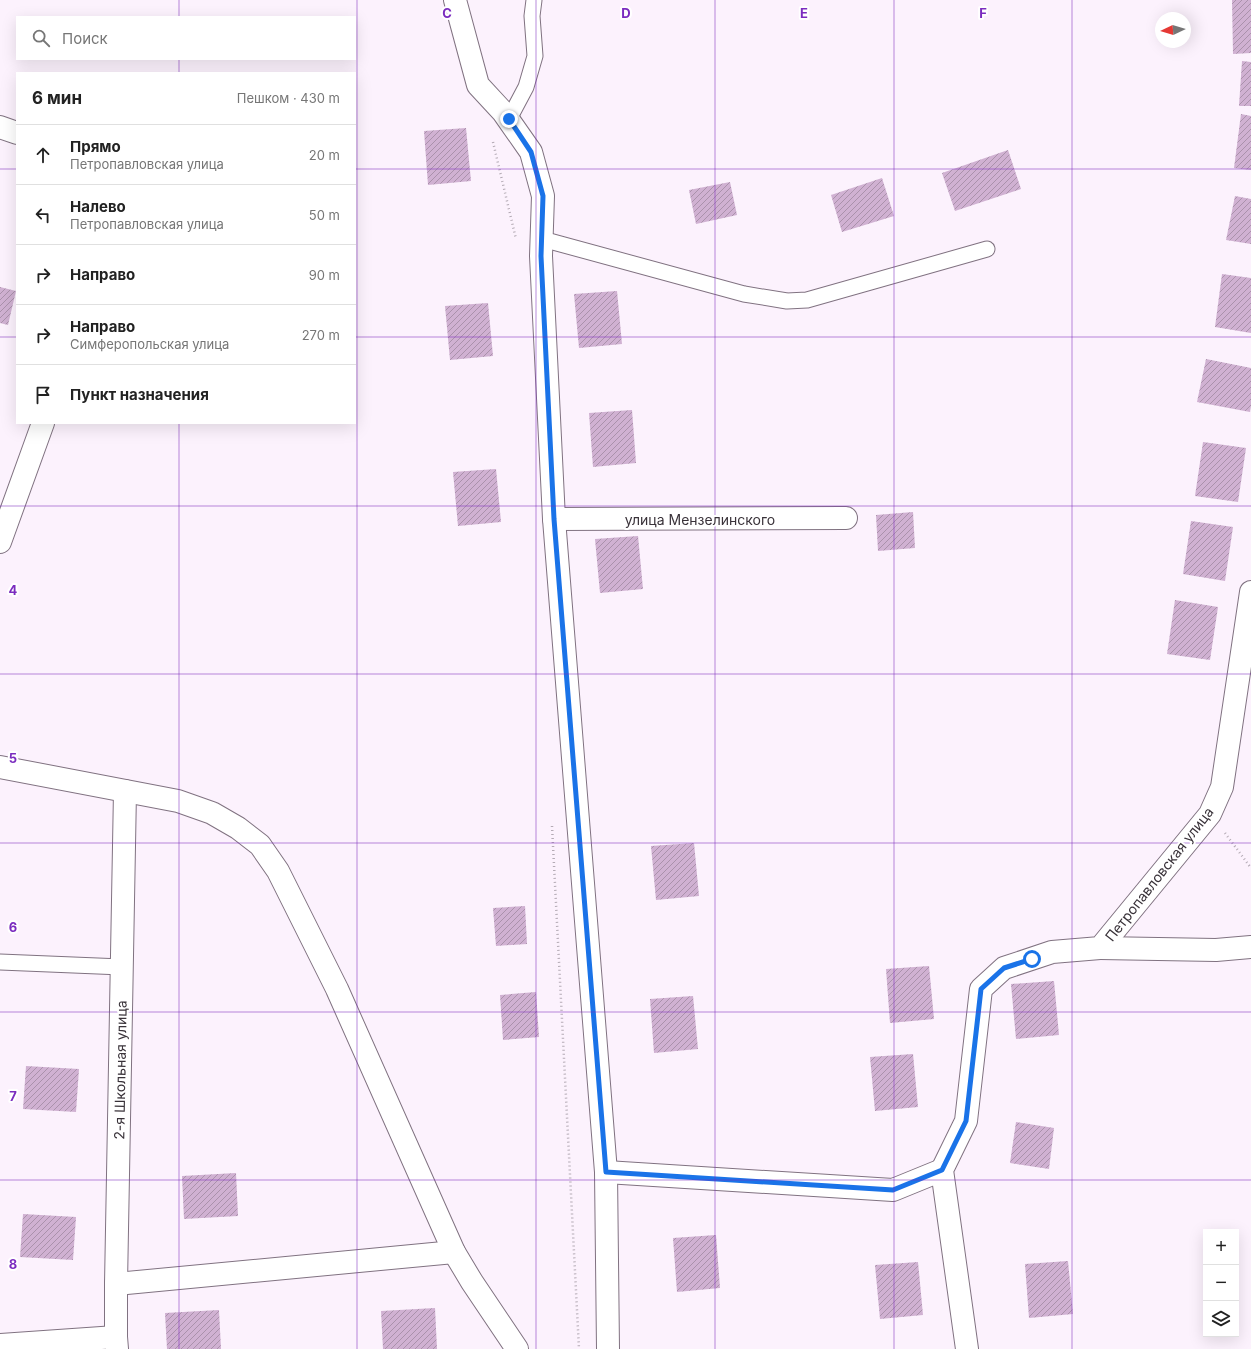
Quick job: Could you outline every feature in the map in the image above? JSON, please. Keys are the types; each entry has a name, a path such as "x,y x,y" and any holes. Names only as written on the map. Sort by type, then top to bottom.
{"street":[{"path":"455,0 478,84 509,119 531,152 543,196 541,256 554,519 606,1172 608,1349"},
{"path":"0,127 16,133"},
{"path":"0,542 43,424"},
{"name":"улица Мензелинского","path":"554,519 846,518"},
{"name":"Петропавловская улица","path":"942,1170 966,1121 981,989 1004,968 1052,952 1100,948 1210,814 1222,787 1251,592"},
{"path":"0,766 178,801 212,812 238,828 260,846 278,872 337,989 454,1252 472,1282 517,1349"},
{"name":"2-я Школьная улица","path":"116,1343 126,791"},
{"path":"1100,948 1216,950 1251,947"},
{"path":"606,1172 893,1190 942,1170 967,1349"},
{"path":"116,1284 454,1252"},
{"path":"0,1345 116,1343"}],"lane":[{"path":"509,119 526,87 535,56 532,16 534,0"},
{"path":"542,239 744,294 787,301 807,300 987,249"},
{"path":"0,962 122,967"}],"path":[{"path":"1210,814 1251,868"}],"building":[{"path":"1232,0 1251,0 1251,53 1233,54"},
{"path":"1242,61 1251,62 1251,106 1239,106"},
{"path":"1241,114 1251,116 1251,170 1234,168"},
{"path":"466,128 471,181 428,185 424,131"},
{"path":"1008,150 1021,189 955,211 942,173"},
{"path":"882,178 894,216 842,232 831,195"},
{"path":"730,182 737,215 696,224 689,190"},
{"path":"1235,196 1251,199 1251,244 1226,240"},
{"path":"1222,274 1251,278 1251,333 1215,327"},
{"path":"0,287 16,291 8,325 0,323"},
{"path":"617,291 622,344 579,348 574,294"},
{"path":"488,303 493,356 450,360 445,306"},
{"path":"1206,359 1251,368 1250,412 1197,402"},
{"path":"632,410 636,463 593,467 589,413"},
{"path":"1203,442 1246,448 1238,502 1195,496"},
{"path":"496,469 501,522 458,526 453,472"},
{"path":"913,512 915,548 878,551 876,515"},
{"path":"1191,521 1233,527 1225,581 1183,574"},
{"path":"638,536 643,589 600,593 595,539"},
{"path":"1175,600 1218,607 1210,660 1167,654"},
{"path":"694,843 699,896 656,900 651,846"},
{"path":"525,906 527,944 496,946 493,908"},
{"path":"929,966 934,1019 890,1023 886,969"},
{"path":"1054,981 1059,1035 1016,1039 1011,984"},
{"path":"536,992 539,1037 503,1040 500,995"},
{"path":"693,996 698,1049 654,1053 650,999"},
{"path":"913,1054 918,1107 875,1111 870,1057"},
{"path":"26,1066 79,1069 76,1112 23,1109"},
{"path":"1016,1122 1054,1128 1049,1169 1010,1163"},
{"path":"236,1173 238,1216 184,1219 182,1176"},
{"path":"23,1214 76,1217 73,1260 20,1257"},
{"path":"716,1235 720,1288 677,1292 673,1238"},
{"path":"1068,1261 1073,1314 1029,1318 1025,1264"},
{"path":"918,1262 923,1315 880,1319 875,1265"},
{"path":"435,1308 437,1349 383,1349 381,1311"},
{"path":"219,1310 221,1349 167,1349 165,1313"}],"route":[{"path":"509,119 531,152 543,196 541,256 554,519 606,1172 893,1190 942,1170 966,1121 981,989 1004,968 1032,959"}]}
